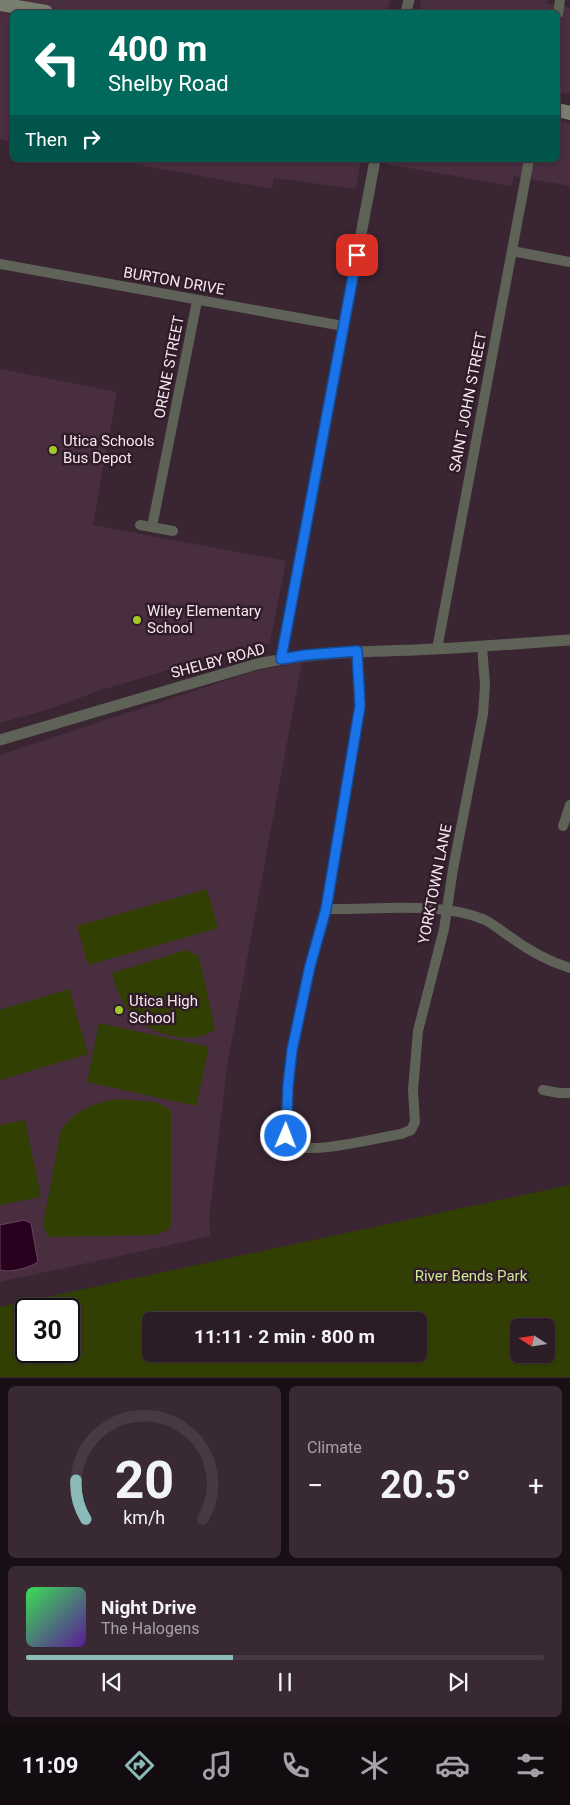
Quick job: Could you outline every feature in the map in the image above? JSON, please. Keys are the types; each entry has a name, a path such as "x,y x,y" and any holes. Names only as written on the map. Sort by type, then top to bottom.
{"main road":[{"path":"0,4 34,10"}],"street":[{"path":"281,659 375,162"},
{"name":"SAINT JOHN STREET","path":"437,649 530,162"},
{"path":"512,251 570,262"},
{"name":"BURTON DRIVE","path":"0,264 343,326"},
{"name":"ORENE STREET","path":"152,527 197,301"},
{"path":"140,525 173,531"},
{"name":"SHELBY ROAD","path":"0,740 281,659 357,651 437,649 570,640"},
{"name":"YORKTOWN LANE","path":"326,909 310,966 292,1050 285,1122 286,1136 289,1144 304,1149 322,1148 401,1134 414,1127 413,1090 418,1031 447,911 453,869 483,714 485,685 482,646"},
{"path":"357,651 360,706 326,909 404,908 447,911 470,915 486,920 541,957 570,968"},
{"path":"563,826 570,805"},
{"path":"543,1090 570,1093"}],"shaded area":[{"path":"0,0 390,0 388,10 10,10 10,142 0,139"},
{"path":"421,0 547,0 547,3 570,7 570,94 560,92 560,10 419,10"},
{"path":"560,121 570,123 570,186 514,176 512,186 386,164 386,162 560,162"},
{"path":"123,162 361,162 356,189 274,178 272,189"},
{"name":"Wiley Elementary School","path":"0,369 117,392 93,525 286,561 270,643 236,650 98,691 50,709 0,723"},
{"name":"Utica High School","path":"302,662 227,1067 209,1220 211,1236 0,1282 0,755 251,672"},
{"path":"24,1220 31,1223 38,1262 19,1269 0,1270 0,1225"}],"green space":[{"path":"207,889 218,928 88,965 77,926"},
{"path":"186,950 199,956 215,1029 202,1036 188,1038 153,1030 134,1017 121,998 112,973"},
{"path":"69,989 88,1054 0,1080 0,1010"},
{"path":"99,1023 209,1047 196,1106 87,1082"},
{"path":"114,1099 156,1102 171,1110 171,1225 168,1230 155,1235 48,1237 43,1224 61,1130 78,1113 98,1103"},
{"path":"25,1120 41,1197 0,1205 0,1125"},
{"name":"River Bends Park","path":"570,1185 570,1377 0,1377 0,1307 15,1304 15,1363 80,1363 80,1298 42,1298"}],"place":[{"name":"Utica Schools Bus Depot","path":"53,450"},
{"name":"Wiley Elementary School","path":"137,620"},
{"name":"Utica High School","path":"119,1010"}],"route":[{"path":"286,1136 285,1122 292,1050 310,966 326,909 360,706 357,651 281,659 357,255"}]}
